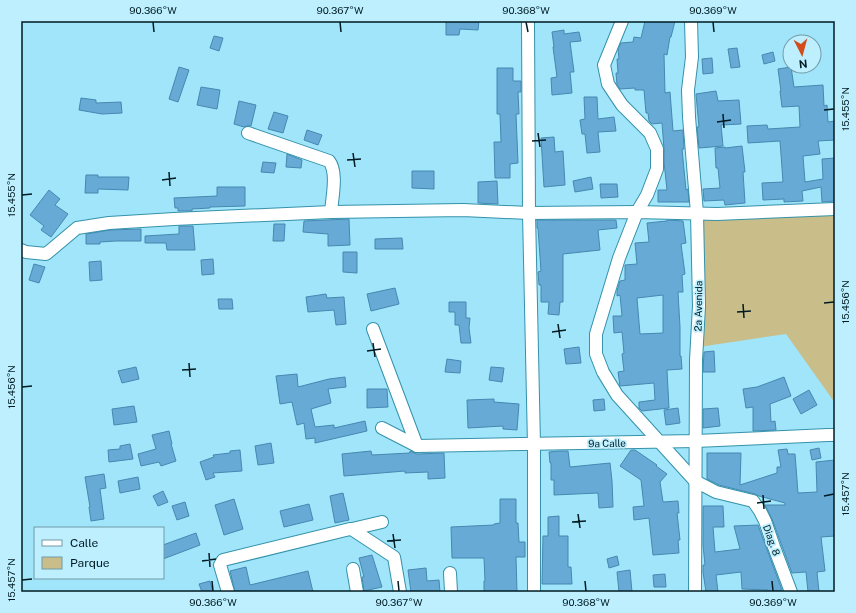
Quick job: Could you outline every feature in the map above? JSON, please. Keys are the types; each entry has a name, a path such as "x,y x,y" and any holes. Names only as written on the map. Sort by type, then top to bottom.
{"street":[{"path":"528,21 529,212 534,445 534,592"},
{"name":"Diag. 8","path":"622,21 604,65 608,84 622,105 650,133 657,149 657,169 647,195 637,212 619,258 596,334 596,354 603,372 617,395 695,481 716,492 753,502 765,521 792,592"},
{"name":"2a Avenida","path":"691,21 692,57 688,90 697,213 699,306 696,360 695,592"},
{"path":"248,133 329,161 332,165 334,183 330,212"},
{"path":"21,250 46,254 77,228 109,223 182,218 330,212 463,210 529,212 750,213 835,209"},
{"path":"373,329 417,446"},
{"name":"9a Calle","path":"382,428 417,446 659,442 835,435"},
{"path":"228,592 220,565 223,560 382,522"},
{"path":"352,529 394,557 400,592"},
{"path":"353,569 358,592"},
{"path":"450,573 451,592"}],"green space":[{"path":"835,215 835,403 786,334 699,347 700,220"}],"building":[{"path":"446,21 479,21 478,30 460,29 459,35 446,35"},
{"path":"645,21 675,21 670,37 667,55 664,54 665,93 670,92 673,131 683,130 684,149 682,149 686,190 688,189 689,202 658,202 658,190 667,190 662,123 652,124 649,121 648,113 646,113 644,90 635,90 635,88 620,89 617,85 616,73 618,73 618,49 621,43 633,42 634,37 641,38"},
{"path":"564,30 564,34 579,32 581,41 570,42 574,72 570,72 572,93 552,95 551,78 557,77 552,32"},
{"path":"214,36 223,38 219,51 210,48"},
{"path":"737,48 740,67 731,68 728,49"},
{"path":"773,52 775,61 764,64 762,55"},
{"path":"712,58 713,73 703,74 702,59"},
{"path":"179,67 189,70 178,102 169,99"},
{"path":"497,68 513,68 513,81 521,81 521,92 518,92 519,114 516,114 518,163 510,164 510,178 495,178 494,142 501,142 500,114 497,114"},
{"path":"782,68 782,74 792,74 794,87 823,85 824,106 827,105 828,122 835,121 835,140 818,141 820,154 803,156 805,182 823,179 822,159 835,158 835,201 822,202 821,187 802,191 803,201 784,202 784,199 763,200 762,183 783,182 780,141 748,143 747,126 767,125 768,129 800,127 799,106 782,107 778,69"},
{"path":"201,87 220,90 217,109 197,105"},
{"path":"716,91 718,101 739,100 741,124 721,125 723,146 699,148 696,94"},
{"path":"584,97 597,97 598,119 614,117 616,131 598,132 600,152 587,153 585,134 582,134 580,120 585,119"},
{"path":"81,98 96,100 96,103 121,102 122,113 102,114 79,110"},
{"path":"239,101 256,105 251,126 244,127 234,124"},
{"path":"274,112 288,116 283,133 268,129"},
{"path":"307,130 322,135 318,145 304,140"},
{"path":"554,137 555,152 563,151 565,185 544,187 541,138"},
{"path":"742,146 745,172 743,172 745,203 725,205 724,200 704,201 703,189 720,188 718,168 716,168 715,148"},
{"path":"287,154 302,160 301,168 286,167"},
{"path":"263,162 276,163 274,173 261,172"},
{"path":"412,171 434,171 434,189 412,188"},
{"path":"86,175 98,175 98,177 129,177 128,190 98,189 98,193 85,193"},
{"path":"591,177 593,189 575,192 573,181"},
{"path":"497,181 498,204 478,203 478,182"},
{"path":"600,184 617,184 618,197 601,198"},
{"path":"217,187 245,187 245,206 210,207 192,209 192,211 178,211 178,208 175,208 174,198 217,196"},
{"path":"49,190 60,199 55,205 68,214 51,237 41,230 44,226 30,215"},
{"path":"349,219 350,245 328,246 328,234 303,232 304,221"},
{"path":"537,220 616,220 617,228 598,230 600,250 563,254 563,302 560,302 559,315 548,314 549,302 541,302 541,285 539,285 538,272 541,271"},
{"path":"683,221 686,243 681,244 685,274 682,275 683,292 678,292 680,356 682,369 667,370 669,408 642,411 639,408 639,402 655,400 654,383 620,386 618,372 624,371 622,332 614,333 613,316 622,316 620,295 617,296 617,291 620,281 625,280 625,265 637,264 635,243 649,242 647,223","holes":["663,295 663,333 640,334 637,298"]},
{"path":"274,224 285,224 284,241 273,241"},
{"path":"179,226 193,226 195,250 167,250 166,243 145,243 145,236 179,234"},
{"path":"141,229 141,241 116,241 100,242 100,244 86,244 86,234 110,230"},
{"path":"402,238 403,249 375,249 375,239"},
{"path":"343,252 357,252 357,273 343,272"},
{"path":"213,259 214,274 202,275 201,260"},
{"path":"101,261 102,280 90,281 89,262"},
{"path":"34,264 45,267 39,283 29,280"},
{"path":"395,288 399,304 371,311 367,294"},
{"path":"326,294 327,298 344,297 346,324 336,325 334,310 308,312 306,297"},
{"path":"218,299 232,299 233,309 219,309"},
{"path":"449,302 466,302 466,318 470,318 469,328 471,343 461,343 459,325 455,325 455,312 449,312"},
{"path":"579,347 581,363 566,364 564,349"},
{"path":"714,351 715,372 703,372 704,352"},
{"path":"447,359 461,361 460,373 445,372"},
{"path":"136,367 139,379 122,383 118,371"},
{"path":"491,367 504,368 502,382 489,380"},
{"path":"297,374 298,387 329,379 345,377 346,387 328,389 331,403 311,409 315,427 334,425 334,428 365,421 367,431 315,443 315,438 306,439 304,423 297,425 292,402 280,404 276,376"},
{"path":"784,377 791,396 770,404 771,422 775,421 776,430 753,431 753,407 746,408 743,389 757,387"},
{"path":"367,389 387,389 388,407 367,408"},
{"path":"809,390 817,405 801,414 793,399"},
{"path":"494,399 494,402 519,404 517,430 503,429 503,426 468,428 467,400"},
{"path":"604,399 605,410 594,411 593,400"},
{"path":"134,406 137,422 114,425 112,409"},
{"path":"678,408 680,423 666,425 664,410"},
{"path":"718,408 720,426 703,428 703,409"},
{"path":"169,431 176,461 161,466 159,462 141,466 138,454 156,449 152,435"},
{"path":"271,443 274,463 258,465 255,446"},
{"path":"130,444 133,459 109,462 108,450 120,449 120,446"},
{"path":"819,448 821,458 812,460 810,450"},
{"path":"787,449 788,454 795,454 798,493 817,492 816,462 835,460 835,536 821,537 825,571 817,572 819,592 808,592 806,572 792,573 772,519 765,505 785,505 785,503 719,485 707,479 707,453 741,453 740,485 777,473 777,467 781,467 778,450"},
{"path":"240,450 242,471 213,473 215,477 206,480 200,462 214,457 213,455"},
{"path":"631,450 635,450 667,474 660,482 663,502 678,501 679,513 677,513 680,540 678,540 679,553 653,555 649,518 634,520 633,507 644,506 641,480 620,466"},
{"path":"371,451 372,455 410,453 410,451 417,454 444,453 445,478 428,479 428,472 405,473 405,471 344,476 342,454"},
{"path":"568,451 570,467 610,463 613,507 599,508 598,493 554,495 554,480 551,480 551,463 549,452"},
{"path":"104,474 106,488 100,489 104,519 91,521 85,477"},
{"path":"138,477 140,489 120,493 118,481"},
{"path":"163,491 168,502 158,506 153,496"},
{"path":"343,493 349,520 335,523 330,496"},
{"path":"234,499 243,529 224,535 215,505"},
{"path":"500,499 516,499 516,523 518,523 519,542 525,542 525,557 516,557 517,592 484,592 484,558 452,558 451,527 494,525 500,523"},
{"path":"185,502 189,516 177,520 172,506"},
{"path":"309,504 313,520 284,527 280,511"},
{"path":"703,506 723,506 724,527 713,527 715,552 740,549 734,526 758,525 782,590 768,592 768,590 742,589 741,572 716,575 718,592 706,592 703,572 703,565 705,565 703,545"},
{"path":"559,516 559,536 568,536 568,567 571,567 572,584 542,584 543,536 548,536 548,517"},
{"path":"196,533 200,545 164,559 164,545"},
{"path":"372,555 382,587 364,591 362,577 364,577 359,558"},
{"path":"617,556 619,565 609,568 607,559"},
{"path":"246,567 250,585 308,571 313,592 235,592 230,571"},
{"path":"426,568 427,581 439,580 440,592 411,592 408,570"},
{"path":"630,570 632,592 619,592 617,572"},
{"path":"665,574 666,587 654,587 653,575"},
{"path":"210,581 213,592 202,592 199,584"}]}
